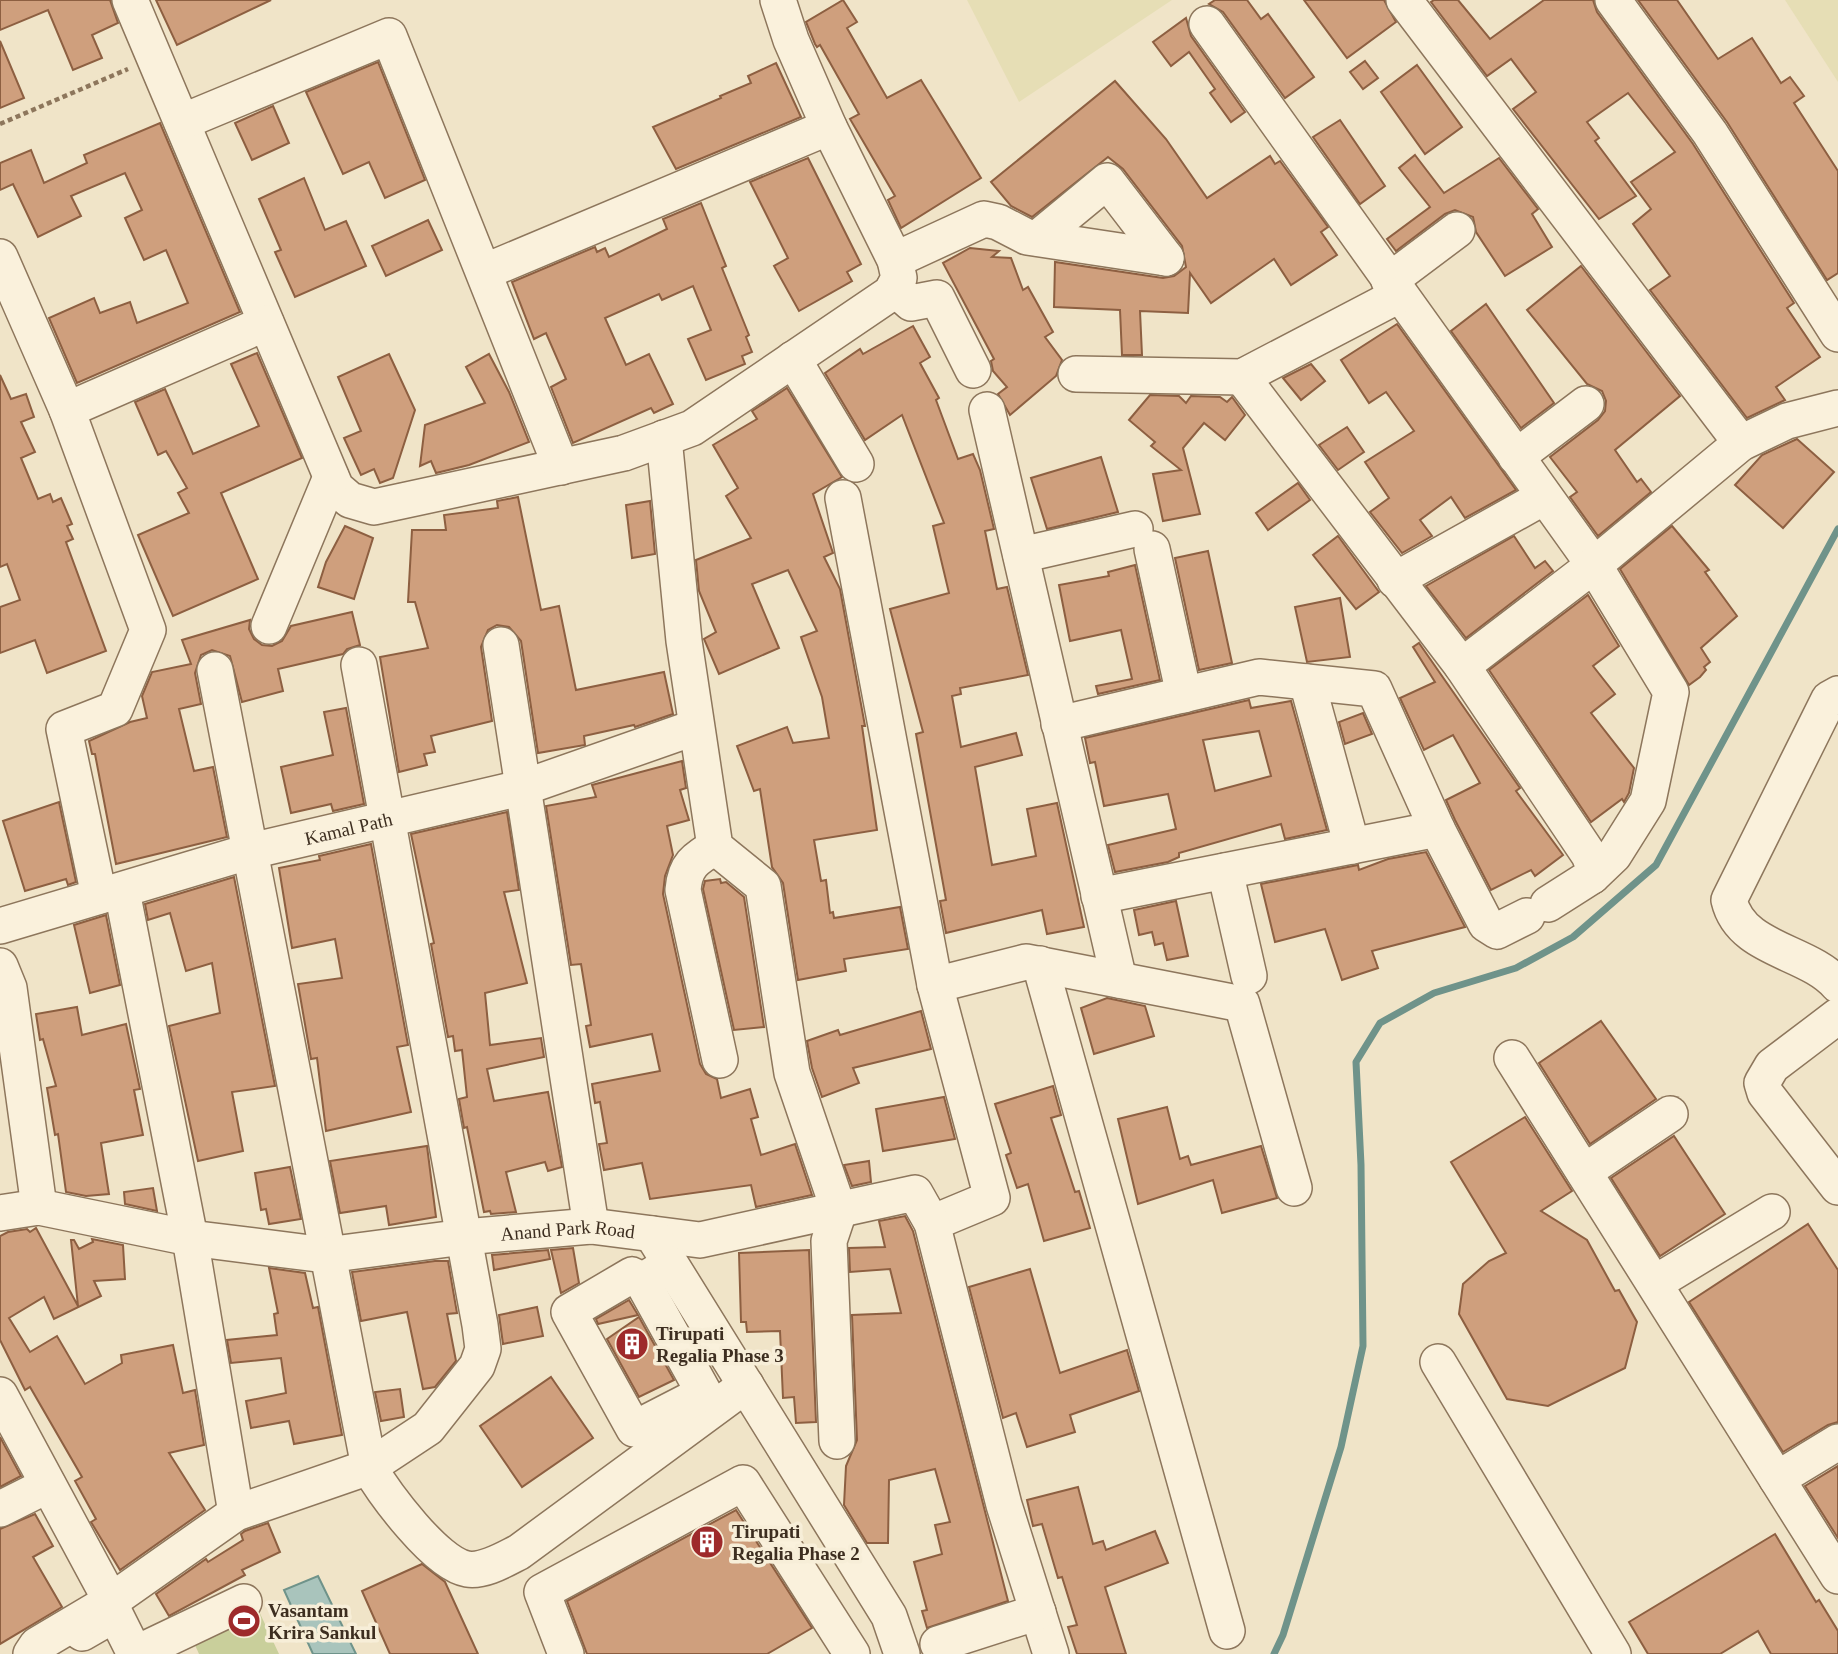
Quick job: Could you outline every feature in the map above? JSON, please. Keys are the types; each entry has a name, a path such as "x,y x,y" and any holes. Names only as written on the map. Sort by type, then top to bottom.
{"street":[{"path":"130,0 336,488 350,500 374,507 624,453 692,428 891,293 895,274 984,219 998,222 1027,237 1038,238"},
{"path":"778,0 791,40 895,274 911,303 937,298 973,370"},
{"path":"1404,0 1741,443"},
{"path":"1613,0 1710,133 1838,334"},
{"path":"1059,724 1259,677 1374,690 1437,829 1486,925 1497,931 1592,876 1614,855 1648,801 1671,692 1594,565 1207,24"},
{"path":"182,122 389,36 561,467"},
{"path":"484,272 829,127"},
{"path":"1076,374 1242,377 1394,288 1457,230"},
{"path":"0,257 67,410 148,630 115,709 64,729 111,893 190,1238 236,1513"},
{"path":"67,410 266,323"},
{"path":"793,359 856,464"},
{"path":"1242,377 1462,666 1589,855 1593,865 1592,876"},
{"path":"1516,457 1586,404"},
{"path":"1462,666 1594,565 1741,443 1787,421 1838,408"},
{"path":"987,410 1119,980"},
{"path":"664,438 684,640 715,847 762,886 792,1073 839,1211 829,1241 836,1441"},
{"path":"269,626 331,477"},
{"path":"1395,580 1544,497"},
{"path":"843,498 935,985 992,1198 932,1223"},
{"path":"1021,555 1143,539 1184,695"},
{"path":"501,645 591,1226"},
{"path":"32,1654 37,1645 111,1601 236,1513 369,1467 428,1428 477,1366 483,1349 359,665"},
{"path":"215,670 369,1467 402,1516 446,1558 467,1569 484,1566 519,1552 746,1385"},
{"path":"1307,682 1352,846"},
{"path":"1835,972 1759,939 1742,925 1732,912 1729,900 1829,699 1838,694"},
{"name":"Kamal Path","path":"0,926 251,851 525,787 696,727"},
{"path":"1099,896 1437,829"},
{"path":"715,847 693,860 685,873 683,890 720,1060"},
{"path":"1225,871 1249,976"},
{"path":"935,985 1027,962 1242,1004 1294,1188"},
{"path":"1040,964 1227,1631"},
{"path":"0,966 9,988 9,1058 39,1207"},
{"path":"1838,1016 1772,1066 1762,1083 1765,1093 1838,1187"},
{"path":"1512,1058 1838,1576"},
{"path":"1584,1172 1670,1114"},
{"path":"652,1234 700,1240 915,1193 932,1223 1004,1504 1051,1654"},
{"name":"Anand Park Road","path":"0,1213 39,1207 190,1238 326,1255 464,1237 591,1226 652,1234 656,1272 746,1385 889,1616 902,1654"},
{"path":"1655,1283 1772,1212"},
{"path":"1438,1362 1613,1654"},
{"path":"0,1395 111,1601"},
{"path":"1777,1479 1838,1442"},
{"path":"566,1654 542,1592 791,1459"},
{"path":"743,1483 852,1654"},
{"path":"0,1509 48,1485"},
{"path":"46,1654 115,1614 135,1654 244,1602"},
{"path":"938,1643 1038,1612"}],"path":[{"path":"0,124 155,57"}],"shaded area":[{"path":"967,0 1172,0 1019,102"},
{"path":"1785,0 1838,0 1838,82"}],"green space":[{"name":"Vasantam Krira Sankul","path":"257,1607 279,1654 199,1654 191,1636"}],"water":[{"path":"318,1576 356,1654 313,1654 284,1590"}],"building":[{"path":"0,0 110,0 118,23 92,35 102,58 73,70 48,10 0,30"},
{"path":"156,0 271,0 177,45"},
{"path":"843,0 857,22 847,28 887,98 921,80 981,178 901,228 888,200 895,196 850,119 859,114 820,45 817,47 815,44 806,22"},
{"path":"1215,0 1247,0 1261,19 1268,14 1314,77 1285,98 1223,12 1209,4"},
{"path":"1304,0 1384,0 1396,22 1347,58"},
{"path":"1458,0 1490,39 1544,0 1593,0 1597,12 1693,144 1794,303 1787,308 1820,357 1776,387 1785,400 1747,418 1650,290 1670,276 1633,224 1651,209 1631,182 1675,152 1628,93 1587,122 1599,138 1595,141 1636,196 1599,219 1513,109 1536,92 1511,59 1487,76 1431,2"},
{"path":"1638,0 1677,0 1718,59 1752,38 1781,83 1790,77 1804,96 1794,103 1838,171 1838,273 1827,280 1727,122"},
{"path":"1186,18 1191,36 1245,112 1231,122 1210,93 1215,89 1189,52 1171,66 1153,42"},
{"path":"0,41 24,98 0,108"},
{"path":"1365,61 1378,78 1363,89 1350,72"},
{"path":"378,62 425,180 385,198 369,162 343,174 306,92"},
{"path":"776,63 801,117 676,169 653,127 751,83 748,76"},
{"path":"1417,65 1462,127 1425,154 1381,92"},
{"path":"1115,81 1166,139 1207,198 1270,156 1275,164 1280,161 1328,227 1321,232 1337,255 1291,285 1274,259 1211,303 1190,273 1188,313 1140,311 1142,355 1122,355 1120,310 1054,307 1055,262 1163,278 1174,276 1186,267 1182,246 1123,169 1108,157 1032,217 1011,206 991,182"},
{"path":"273,106 289,143 252,160 235,123"},
{"path":"1340,120 1385,186 1360,204 1313,137"},
{"path":"160,123 240,312 77,383 49,318 94,298 100,313 130,302 137,323 188,303 166,250 144,260 125,218 142,210 125,173 71,196 81,216 38,237 13,184 0,190 0,163 31,150 44,183 87,163 84,155"},
{"path":"1415,155 1444,193 1499,158 1538,209 1532,214 1552,247 1505,276 1476,232 1473,217 1455,210 1445,214 1396,251 1387,239 1430,207 1399,168"},
{"path":"808,158 861,264 847,272 852,281 799,311 774,266 788,258 750,182"},
{"path":"304,178 325,230 346,221 366,266 295,297 275,252 281,250 259,199"},
{"path":"701,203 726,266 722,268 749,335 746,337 752,352 742,356 745,364 706,380 688,339 711,330 693,286 662,300 659,294 605,318 626,365 649,354 673,404 654,413 651,408 573,443 551,387 566,379 546,333 534,339 512,282 595,247 597,252 605,248 609,257 667,229 663,219"},
{"path":"428,220 442,250 386,276 372,246"},
{"path":"970,248 999,251 992,257 1011,258 1023,290 1028,287 1053,332 1045,337 1062,360 1056,376 1010,415 998,394 1007,387 993,371 991,361 994,359 943,263"},
{"path":"1581,266 1680,396 1615,450 1637,482 1641,479 1651,492 1598,536 1570,497 1577,492 1550,457 1598,420 1605,411 1606,401 1602,391 1587,384 1527,310"},
{"path":"1486,304 1554,403 1521,428 1451,331"},
{"path":"1397,324 1516,490 1465,518 1451,497 1420,520 1432,536 1402,553 1370,512 1389,498 1365,462 1414,431 1386,392 1369,403 1341,360"},
{"path":"913,326 930,357 920,363 939,398 936,400 958,459 973,454 980,470 994,529 985,531 997,589 1007,587 1028,675 960,688 961,694 952,696 961,747 1016,733 1022,755 975,767 992,865 1036,856 1027,809 1057,803 1084,927 1047,934 1042,910 946,933 940,901 946,900 916,734 923,732 890,609 949,593 933,526 944,523 902,415 865,440 825,373 860,349 863,354"},
{"path":"257,353 302,458 221,493 258,579 173,616 138,535 189,513 178,493 187,488 166,451 158,455 135,402 165,389 193,454 259,426 231,364"},
{"path":"389,354 415,410 393,478 380,483 374,469 361,475 344,438 361,431 338,377"},
{"path":"489,354 509,392 529,442 469,465 436,473 431,461 420,466 425,425 485,403 466,367"},
{"path":"1311,364 1325,381 1301,400 1283,378"},
{"path":"0,375 11,399 26,394 34,417 21,422 35,452 21,458 38,499 50,494 53,502 61,498 72,524 67,526 73,539 66,542 106,651 47,673 35,640 0,653 0,607 20,600 7,564 0,567"},
{"path":"787,388 842,477 813,494 833,553 824,557 840,589 865,726 862,726 877,830 814,840 821,881 826,880 830,913 833,912 834,918 900,907 908,949 844,959 846,971 798,980 783,883 772,867 760,789 754,791 737,746 787,727 793,743 829,738 822,697 801,637 817,631 788,570 752,584 779,648 719,674 704,639 716,632 699,591 696,560 751,538 726,496 738,488 713,445 757,419 752,411"},
{"path":"1150,395 1179,396 1186,403 1191,396 1220,397 1227,402 1232,397 1245,415 1225,440 1204,423 1183,448 1200,514 1163,521 1153,474 1181,470 1151,446 1155,442 1129,420"},
{"path":"1347,427 1364,452 1338,470 1319,445"},
{"path":"1797,439 1834,472 1783,528 1735,485 1762,455"},
{"path":"1101,457 1118,512 1047,529 1031,478"},
{"path":"1298,483 1310,500 1268,530 1256,513"},
{"path":"518,497 541,610 559,606 576,690 664,672 673,714 635,727 634,725 584,736 585,745 538,753 521,641 509,627 497,625 488,630 481,647 492,721 431,736 435,752 424,754 427,765 399,772 380,657 428,648 415,602 408,602 412,530 446,530 444,515 498,508 497,501"},
{"path":"650,501 655,554 632,558 626,505"},
{"path":"345,526 373,538 354,599 318,587 326,562"},
{"path":"1672,526 1709,570 1705,572 1737,616 1701,648 1710,662 1704,667 1706,670 1700,677 1689,685 1620,569"},
{"path":"1338,536 1379,592 1356,609 1313,555"},
{"path":"1514,536 1535,568 1545,561 1553,571 1466,638 1426,586"},
{"path":"1208,551 1232,663 1199,670 1175,558"},
{"path":"1135,565 1160,680 1098,694 1096,686 1132,679 1121,630 1070,641 1059,585 1109,576 1108,572"},
{"path":"1588,595 1619,646 1593,666 1615,694 1591,713 1634,768 1629,793 1624,802 1622,799 1591,822 1489,670"},
{"path":"1340,598 1350,657 1307,662 1295,607"},
{"path":"352,612 360,645 347,649 343,654 278,669 283,691 242,702 230,656 212,650 201,655 195,673 201,704 179,709 194,771 213,767 227,837 116,864 95,754 92,754 89,741 130,722 147,718 142,696 152,672 191,664 182,640 250,620 249,629 254,639 262,645 272,646 282,641 291,626"},
{"path":"1419,643 1520,788 1516,791 1563,855 1535,876 1531,870 1491,890 1455,820 1446,800 1480,783 1453,735 1424,750 1400,698 1435,682 1413,647"},
{"path":"1249,700 1251,708 1291,701 1327,830 1285,839 1281,824 1179,853 1179,857 1168,862 1115,872 1108,845 1176,829 1168,794 1104,806 1095,762 1090,763 1085,738","holes":["1259,731 1271,776 1215,791 1203,740"]},
{"path":"346,708 364,804 333,811 331,804 291,813 281,767 333,755 324,712"},
{"path":"1363,713 1372,734 1345,744 1339,722"},
{"path":"682,761 686,788 680,790 689,820 667,826 673,855 665,876 663,894 700,1064 706,1074 717,1079 721,1098 750,1089 758,1117 751,1119 761,1155 795,1144 812,1195 756,1207 751,1185 650,1199 642,1163 604,1170 599,1144 607,1143 600,1102 595,1103 592,1084 660,1071 652,1034 590,1047 586,1026 591,1025 581,964 571,965 546,806 596,797 592,785"},
{"path":"59,802 76,882 68,885 66,879 25,891 3,821"},
{"path":"507,812 519,890 504,892 527,983 485,993 490,1045 541,1038 544,1057 487,1069 494,1101 548,1092 562,1167 548,1171 545,1162 506,1172 516,1212 491,1214 490,1211 484,1212 467,1127 464,1128 459,1099 467,1097 462,1050 455,1051 453,1036 448,1037 431,944 434,943 411,834"},
{"path":"371,844 408,1045 397,1047 411,1112 326,1131 317,1058 311,1059 298,984 342,978 335,939 292,948 279,868 320,860 319,856"},
{"path":"1426,852 1465,927 1372,951 1378,968 1342,980 1325,929 1275,942 1261,884 1358,865 1359,870 1388,859"},
{"path":"234,877 275,1086 232,1092 243,1151 198,1161 169,1026 220,1013 212,963 186,971 170,913 148,920 145,904"},
{"path":"720,879 721,883 726,882 744,897 764,1027 734,1030 703,889 705,881"},
{"path":"1176,901 1188,956 1167,960 1163,943 1155,945 1152,932 1139,935 1134,910"},
{"path":"106,915 120,985 90,993 74,925"},
{"path":"1107,998 1145,1006 1154,1036 1094,1054 1081,1008"},
{"path":"77,1007 82,1035 126,1024 140,1089 134,1090 143,1135 101,1143 109,1194 86,1196 66,1192 58,1134 55,1135 47,1088 56,1086 43,1039 40,1040 36,1014"},
{"path":"921,1011 931,1049 853,1068 859,1083 822,1097 812,1068 807,1041 838,1030 840,1035"},
{"path":"1601,1021 1656,1099 1590,1144 1539,1063"},
{"path":"1053,1086 1061,1115 1051,1118 1075,1192 1079,1191 1090,1228 1044,1241 1028,1184 1017,1188 1006,1155 1011,1153 995,1104"},
{"path":"944,1097 955,1139 883,1151 876,1109"},
{"path":"1167,1107 1180,1159 1188,1156 1191,1165 1261,1146 1277,1198 1222,1213 1213,1180 1138,1204 1118,1119"},
{"path":"1525,1117 1572,1191 1541,1211 1587,1240 1615,1291 1619,1290 1637,1322 1625,1368 1548,1406 1507,1399 1459,1314 1463,1284 1489,1261 1506,1253 1451,1162"},
{"path":"1674,1136 1725,1214 1660,1256 1611,1178"},
{"path":"427,1146 436,1217 389,1225 386,1206 340,1213 330,1161"},
{"path":"869,1161 871,1182 852,1186 844,1165"},
{"path":"290,1167 301,1219 269,1224 266,1209 261,1210 255,1173"},
{"path":"153,1188 157,1211 125,1204 124,1192"},
{"path":"905,1216 913,1231 1008,1601 927,1628 922,1611 927,1610 914,1562 942,1554 935,1525 950,1522 935,1469 889,1480 888,1543 867,1543 844,1505 846,1466 857,1440 852,1315 901,1313 890,1269 850,1272 849,1248 885,1247 879,1221"},
{"path":"1808,1224 1838,1270 1838,1422 1828,1425 1783,1452 1689,1302"},
{"path":"36,1228 78,1306 71,1240 74,1240 79,1249 93,1242 92,1239 123,1245 125,1279 94,1281 101,1296 54,1319 44,1297 9,1318 30,1352 57,1336 85,1384 122,1363 121,1355 173,1345 183,1393 195,1390 204,1445 169,1453 205,1510 120,1570 91,1522 96,1519 75,1481 82,1477 30,1387 25,1390 0,1340 0,1236 27,1229 30,1232"},
{"path":"573,1248 579,1283 561,1293 551,1250"},
{"path":"548,1250 550,1259 494,1270 492,1255"},
{"path":"809,1250 816,1422 796,1423 794,1397 783,1398 780,1331 747,1332 746,1322 741,1322 739,1253"},
{"path":"448,1261 457,1313 447,1314 456,1361 435,1387 423,1389 407,1312 361,1321 352,1272"},
{"path":"269,1268 305,1273 313,1308 318,1307 342,1435 294,1444 289,1421 251,1428 246,1401 286,1393 281,1358 231,1363 227,1340 277,1335 274,1314 278,1313"},
{"path":"1030,1269 1060,1373 1127,1350 1139,1391 1070,1415 1075,1432 1027,1447 1016,1413 1003,1418 969,1287"},
{"path":"629,1300 638,1315 598,1324 596,1319"},
{"path":"537,1307 543,1336 503,1344 499,1315"},
{"path":"639,1317 674,1380 639,1397 607,1339"},
{"path":"551,1377 593,1438 522,1487 480,1426"},
{"path":"400,1389 404,1417 381,1421 375,1392"},
{"path":"0,1437 21,1476 0,1487"},
{"path":"1838,1466 1838,1538 1805,1486"},
{"path":"1078,1487 1093,1544 1103,1541 1106,1550 1155,1531 1168,1563 1105,1587 1126,1654 1077,1654 1068,1627 1077,1625 1062,1577 1058,1578 1042,1524 1033,1526 1027,1500"},
{"name":"Tirupati Regalia Phase 2","path":"736,1510 812,1628 767,1654 587,1654 567,1601"},
{"path":"35,1514 53,1546 33,1557 62,1607 0,1644 0,1529"},
{"path":"268,1523 280,1552 242,1570 245,1575 169,1616 156,1594 206,1559 208,1562 243,1540 241,1534 245,1531"},
{"path":"1775,1534 1816,1602 1819,1600 1838,1631 1838,1654 1771,1654 1758,1631 1720,1654 1648,1654 1629,1622"},
{"path":"422,1564 445,1582 478,1654 390,1654 362,1591"}],"waterway":[{"path":"1274,1654 1283,1635 1341,1447 1363,1346 1361,1165 1356,1062 1380,1023 1434,993 1516,968 1573,937 1656,865 1838,529"}],"place":[{"name":"Tirupati Regalia Phase 3","path":"632,1344"},
{"name":"Tirupati Regalia Phase 2","path":"707,1542"},
{"name":"Vasantam Krira Sankul","path":"244,1621"}]}
